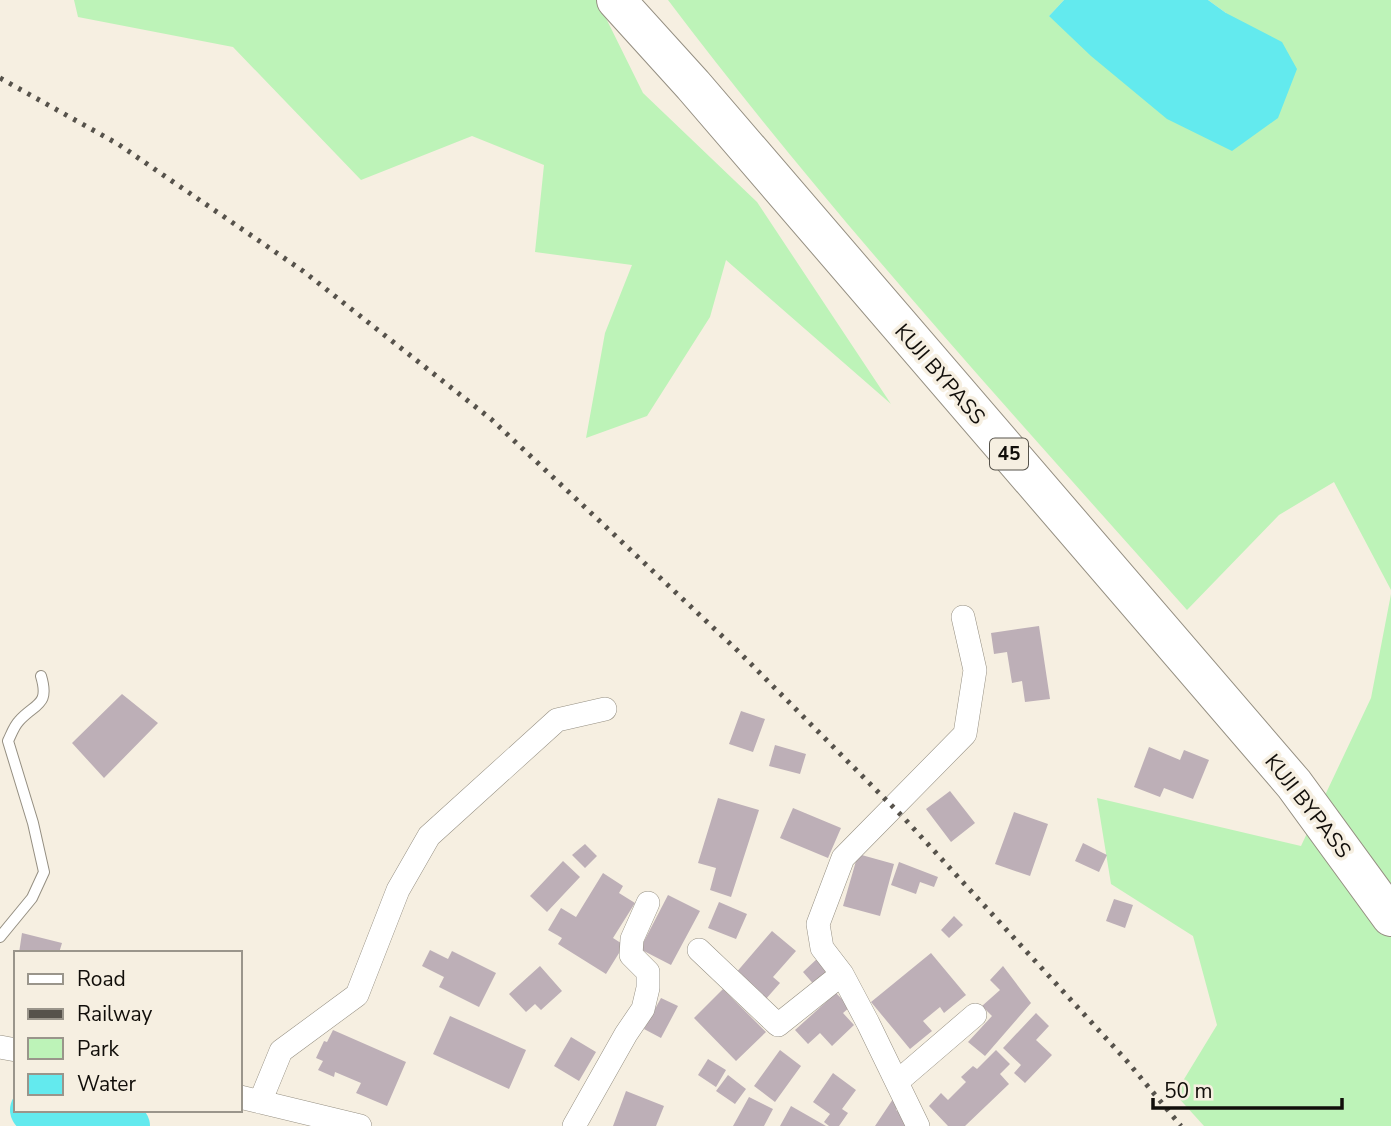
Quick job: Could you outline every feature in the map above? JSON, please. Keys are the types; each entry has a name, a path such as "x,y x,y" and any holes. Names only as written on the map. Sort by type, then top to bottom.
{"highway":[{"name":"KUJI BYPASS","path":"615,0 693,85 1294,784 1391,917"}],"street":[{"path":"918,1126 842,974 822,948 818,924 843,858 965,734 975,670 963,617"},
{"path":"360,1126 250,1099 281,1051 357,995 398,890 429,836 557,720 605,709"},
{"path":"574,1126 643,1009 648,988 648,972 631,955 632,939 648,903"},
{"path":"699,950 778,1025 842,974"},
{"path":"897,1082 975,1015"}],"lane":[{"path":"0,937 32,898 44,872 33,823 8,741 18,722 41,704 46,690 41,676"}],"green space":[{"path":"74,0 597,0 643,93 757,202 891,404 726,260 710,317 647,416 586,438 605,333 632,265 535,252 544,165 472,136 361,180 233,47 78,17"},
{"path":"668,0 1064,0 1049,16 1226,13 1208,0 1391,0 1391,590 1334,482 1279,515 1187,610 987,386 856,234"},
{"path":"1391,594 1391,1126 1204,1126 1175,1094 1217,1025 1193,936 1111,884 1097,798 1301,846 1371,698"}],"water":[{"path":"1064,0 1208,0 1226,13 1282,42 1297,69 1278,118 1232,151 1167,119 1091,56 1049,16"}],"building":[{"path":"1039,626 1050,699 1025,702 1022,681 1012,683 1007,652 994,654 991,633"},
{"path":"122,694 158,723 104,778 72,743"},
{"path":"741,711 765,719 753,752 729,744"},
{"path":"775,745 806,754 800,774 769,766"},
{"path":"1149,747 1180,760 1184,750 1209,760 1193,799 1164,788 1160,797 1134,787"},
{"path":"950,791 975,823 951,842 926,809"},
{"path":"718,798 759,810 731,897 710,890 716,868 698,863"},
{"path":"793,808 841,828 828,858 780,838"},
{"path":"1014,812 1048,824 1030,876 995,864"},
{"path":"1083,843 1107,855 1099,872 1075,861"},
{"path":"585,844 597,856 585,868 572,855"},
{"path":"858,854 894,864 880,916 843,906"},
{"path":"563,861 580,877 547,912 530,896"},
{"path":"899,862 938,877 934,887 920,882 916,894 891,885"},
{"path":"603,873 623,886 619,893 635,903 613,938 624,945 606,974 558,944 562,938 548,930 561,908 576,917"},
{"path":"668,895 700,911 671,965 640,949"},
{"path":"1114,899 1133,905 1125,928 1106,921"},
{"path":"719,902 747,914 736,939 708,928"},
{"path":"954,916 963,925 949,938 941,930"},
{"path":"772,931 796,951 773,977 780,983 765,1000 735,974"},
{"path":"22,933 62,943 60,951 19,951"},
{"path":"430,950 448,959 452,951 496,973 479,1007 439,987 444,977 422,966"},
{"path":"931,953 966,995 944,1013 940,1007 923,1021 932,1031 910,1049 871,1002"},
{"path":"819,957 833,972 816,987 803,972"},
{"path":"540,966 562,991 541,1010 535,1004 526,1012 509,994"},
{"path":"1003,966 1031,1003 985,1056 968,1042 992,1016 982,1006 1000,990 990,980"},
{"path":"723,989 766,1032 736,1061 694,1018"},
{"path":"836,993 850,1007 843,1013 854,1025 832,1046 820,1033 808,1044 795,1030"},
{"path":"661,998 678,1006 661,1038 644,1029"},
{"path":"1036,1013 1049,1026 1036,1040 1052,1055 1025,1083 1014,1073 1021,1065 1003,1048"},
{"path":"450,1016 526,1050 509,1089 433,1054"},
{"path":"333,1030 406,1062 387,1106 356,1093 361,1083 335,1072 334,1077 318,1070 323,1061 316,1058"},
{"path":"571,1037 596,1052 579,1081 554,1066"},
{"path":"780,1050 801,1066 775,1102 754,1086"},
{"path":"996,1050 1010,1064 1000,1074 1009,1084 965,1126 948,1126 929,1106 941,1093 948,1100 966,1082 961,1077 973,1066 977,1069"},
{"path":"708,1059 726,1070 716,1087 698,1075"},
{"path":"833,1073 856,1090 842,1109 848,1113 839,1126 829,1126 824,1122 830,1114 813,1102"},
{"path":"728,1075 746,1089 735,1104 716,1091"},
{"path":"626,1091 664,1106 656,1126 613,1126"},
{"path":"749,1097 773,1109 764,1126 733,1126"},
{"path":"893,1099 900,1104 896,1110 916,1123 914,1126 875,1126"},
{"path":"791,1106 826,1126 780,1126"}],"waterway":[{"path":"40,1112 127,1126"}],"railway":[{"path":"0,78 118,144 303,271 491,419 738,651 903,817 1126,1060 1181,1126"}]}
